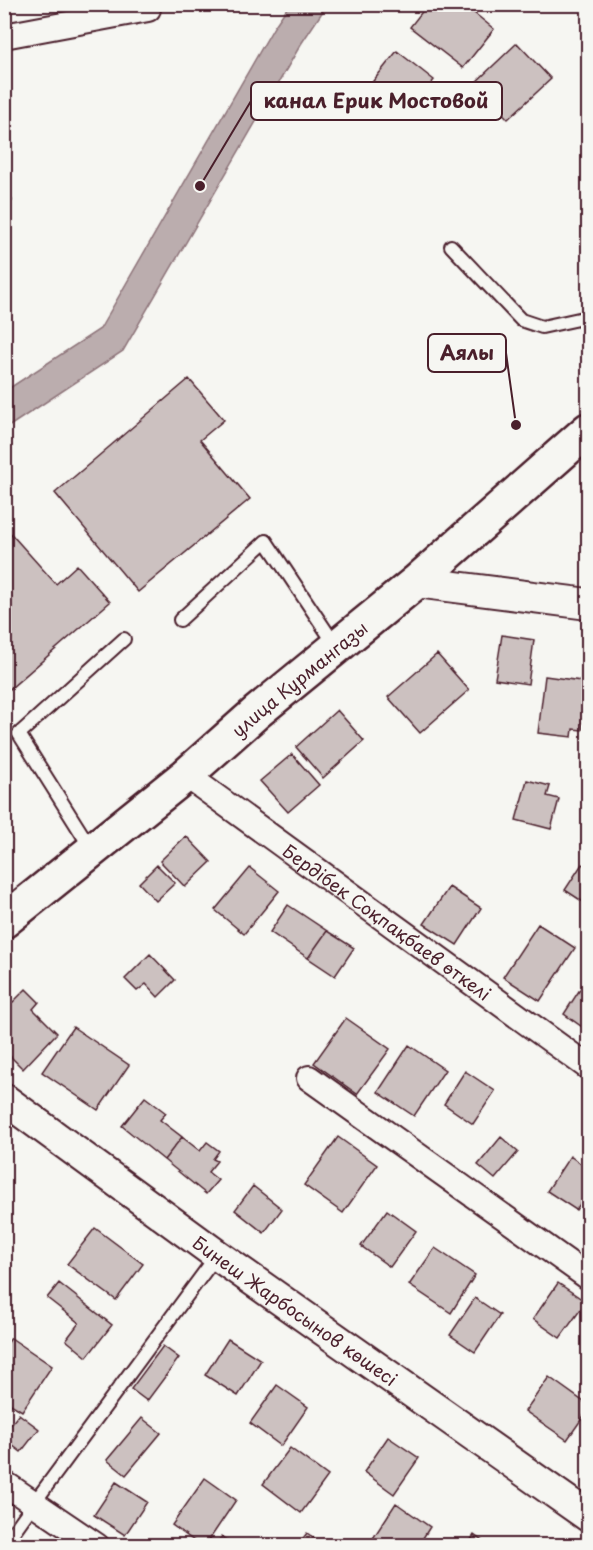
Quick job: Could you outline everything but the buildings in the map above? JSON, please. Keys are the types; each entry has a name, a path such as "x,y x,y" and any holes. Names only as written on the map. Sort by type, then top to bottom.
{"main road":[{"name":"улица Курмангазы","path":"4,921 186,775 257,712 416,582 588,430"}],"street":[{"path":"4,36 148,9"},
{"path":"416,582 588,604"},
{"name":"Бердібек Соқпақбаев өткелі","path":"186,775 588,1067"},
{"path":"309,1078 588,1277"},
{"name":"Бинеш Жарбосынов көшесі","path":"4,1099 217,1255 588,1516"},
{"path":"4,1483 97,1545"}],"lane":[{"path":"451,246 521,320 542,327 588,316"},
{"path":"180,620 266,541 336,647"},
{"path":"92,851 19,734 124,639"},
{"path":"4,1545 217,1255"}],"shaded area":[{"path":"289,5 327,5 301,44 123,351 5,429 5,391 100,329 274,27"}],"place":[{"name":"канал Ерик Мостовой","path":"200,186"},
{"name":"Аялы","path":"516,425"}]}
